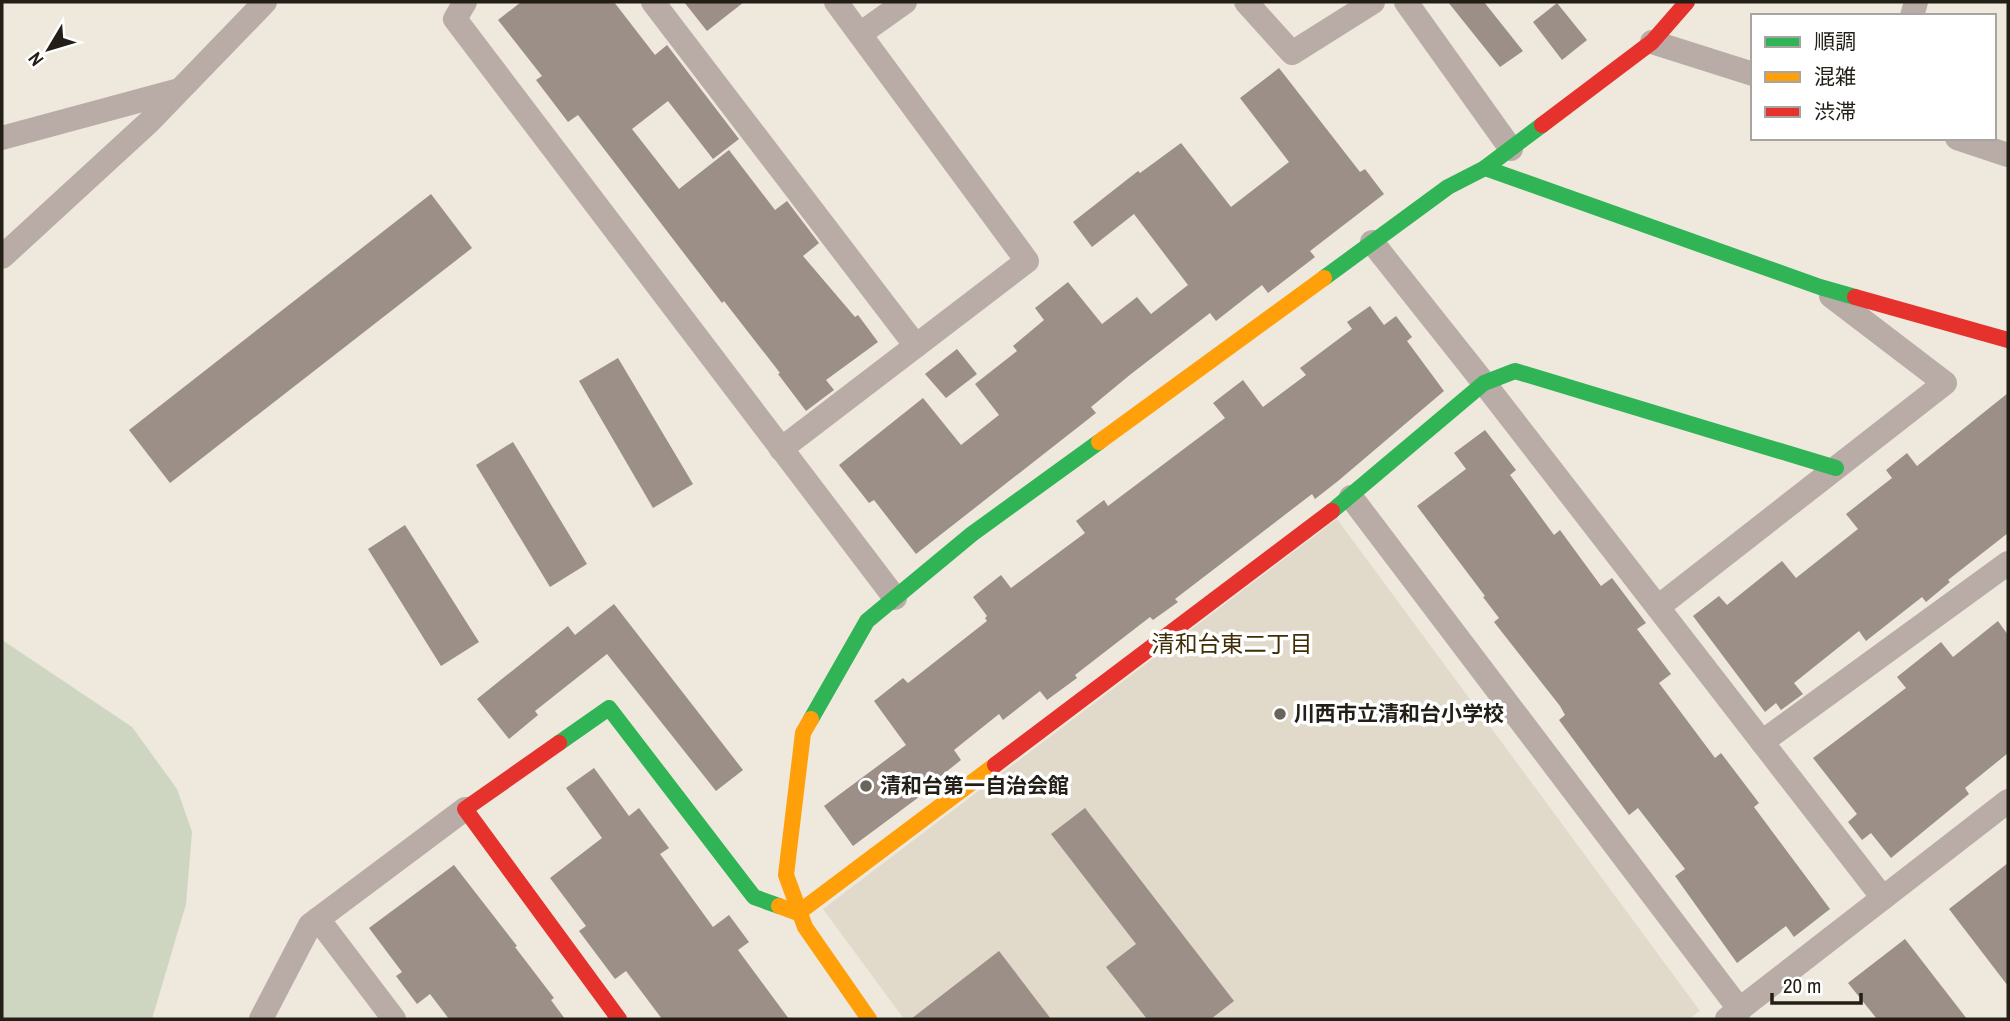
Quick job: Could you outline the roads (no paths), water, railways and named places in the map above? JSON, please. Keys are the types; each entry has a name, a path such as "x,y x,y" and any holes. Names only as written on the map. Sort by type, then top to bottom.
{"street":[{"path":"2,257 149,122 265,2"},
{"path":"465,2 455,19 895,598"},
{"path":"653,2 916,346"},
{"path":"781,449 1027,261 836,2"},
{"path":"860,34 905,2"},
{"path":"1246,2 1292,53 1373,2"},
{"path":"1406,2 1511,149"},
{"path":"869,1019 805,927 786,874 803,733 867,621 972,534 1448,187 1485,168 1511,149 1652,42 1687,2"},
{"path":"1652,42 1751,73"},
{"path":"2,138 180,89"},
{"path":"1963,140 2008,155"},
{"path":"1485,168 1820,288 2008,340"},
{"path":"1372,242 1883,898"},
{"path":"1658,607 1945,383 1820,288"},
{"path":"798,913 1351,497 1484,383 1516,371 1836,468"},
{"path":"1351,497 1733,1014 2008,801"},
{"path":"1762,742 2008,563"},
{"path":"261,1019 310,925 465,809 609,708 754,897 798,913"},
{"path":"465,809 619,1019"},
{"path":"318,919 394,1019"}],"place":[{"name":"川西市立清和台小学校","path":"1280,714"},
{"name":"清和台第一自治会館","path":"866,786"}],"district":[{"name":"清和台東二丁目","path":"1232,644"}]}
